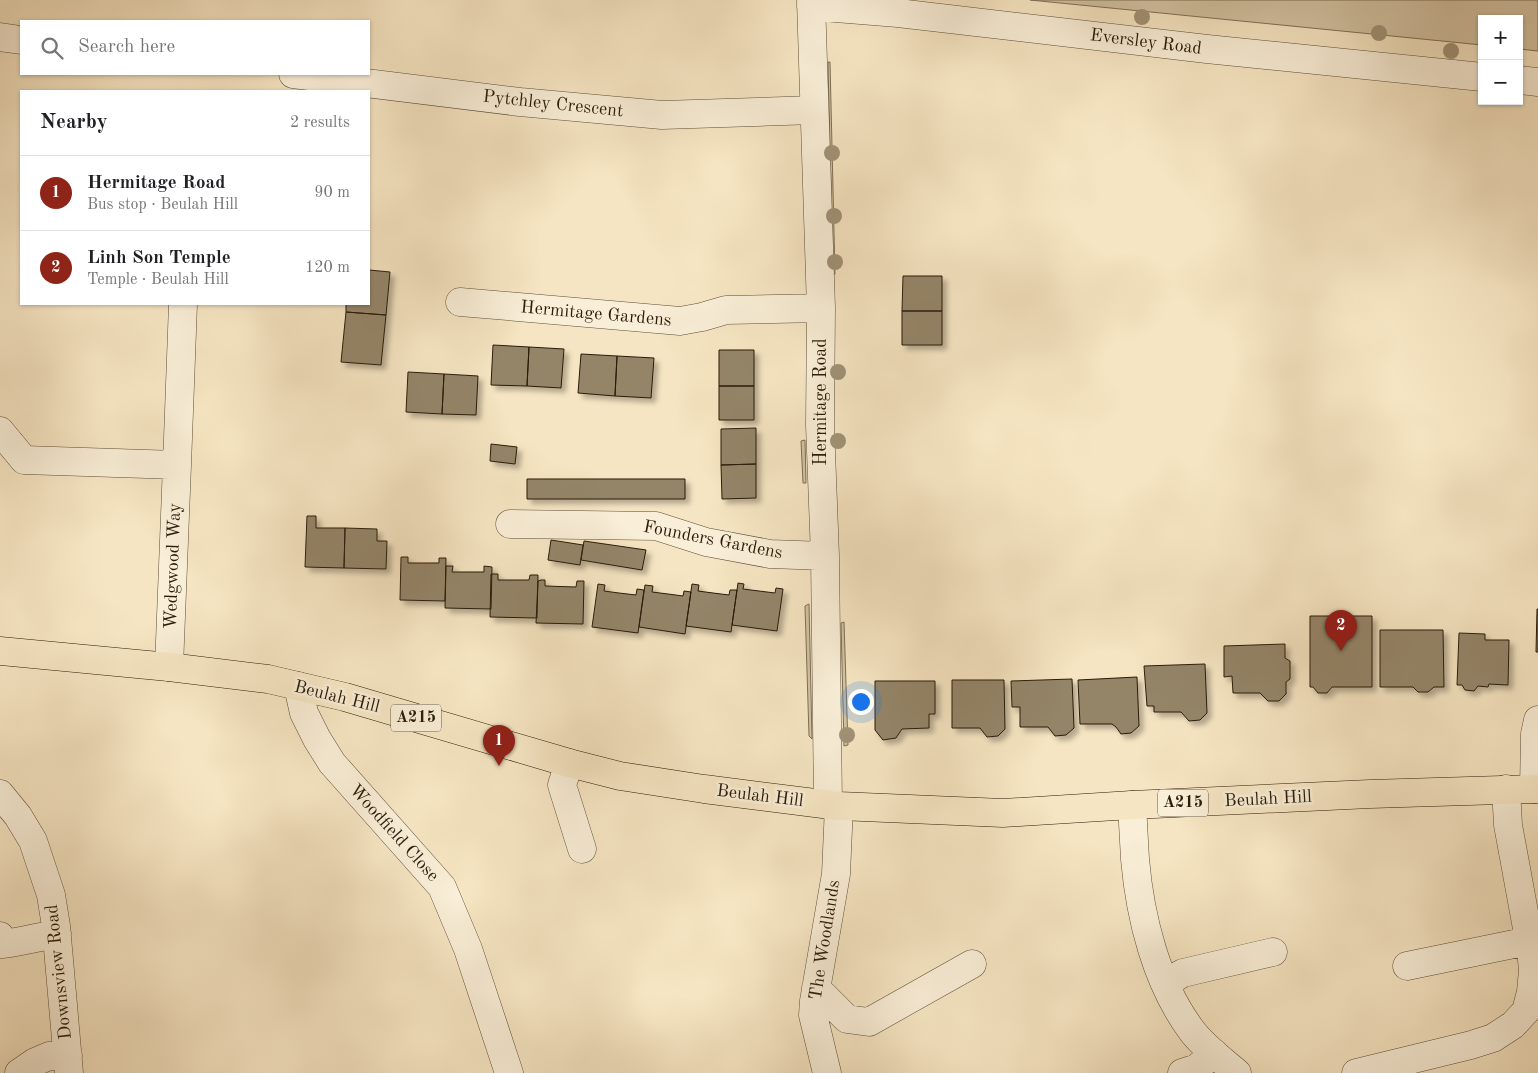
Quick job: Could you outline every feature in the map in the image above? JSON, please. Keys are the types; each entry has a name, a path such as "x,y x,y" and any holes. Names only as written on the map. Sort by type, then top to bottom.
{"main road":[{"name":"Beulah Hill","path":"0,651 169,666 268,679 344,697 570,763 629,778 834,805 1003,813 1132,805 1536,788"}],"street":[{"name":"Eversley Road","path":"811,3 1207,49 1478,77"},
{"name":"Hermitage Road","path":"811,3 821,308 820,425 834,805"},
{"path":"0,37 20,40"},
{"name":"Pytchley Crescent","path":"301,75 520,102 662,115 814,110"},
{"path":"1523,80 1538,82"},
{"name":"Hermitage Gardens","path":"460,302 680,321 726,310 821,308"},
{"name":"Wedgwood Way","path":"169,666 184,305"},
{"path":"0,431 12,460 177,465"},
{"name":"Founders Gardens","path":"510,524 656,526 706,542 770,554 825,556"},
{"name":"Woodfield Close","path":"298,686 304,713 317,740 332,763 442,887 468,949 509,1073"},
{"name":"Beulah Hill","path":"1536,788 1535,734 1538,720"},
{"path":"570,763 562,785 582,849"},
{"path":"1356,1073 1493,1038 1514,1025 1526,1011 1531,992 1534,940 1508,825 1506,789"},
{"name":"Downsview Road","path":"0,794 18,816 33,841 51,895 57,934 69,1065"},
{"name":"The Woodlands","path":"827,1073 813,1016 816,988 836,874 834,805"},
{"path":"1132,805 1135,860 1143,912 1152,947 1165,983 1177,1008 1193,1032 1237,1073"},
{"path":"0,936 2,944 57,934"},
{"path":"1407,966 1534,940"},
{"path":"1165,983 1182,973 1273,952"},
{"path":"816,988 847,1019 869,1022 972,964"},
{"path":"1182,1073 1197,1068 1214,1053"},
{"path":"19,1073 35,1062 49,1056 69,1065"}],"shaded area":[{"path":"1030,0 1538,0 1538,51 1523,49 1523,15 1478,15 1478,45"},
{"path":"828,62 830,62 835,274 833,275"},
{"path":"805,440 806,483 803,483 801,441"},
{"path":"809,604 812,739 809,736 805,606"},
{"path":"844,622 848,745 844,746 841,623"}],"building":[{"path":"370,270 390,272 386,315 346,312 346,305 370,305"},
{"path":"903,276 942,276 942,311 902,311"},
{"path":"902,311 942,311 942,345 902,345"},
{"path":"346,312 386,315 381,365 341,362"},
{"path":"493,345 529,347 527,386 491,385"},
{"path":"529,347 564,349 561,388 527,386"},
{"path":"719,350 754,350 754,386 719,386"},
{"path":"581,354 617,356 615,396 578,393"},
{"path":"617,356 654,358 651,398 615,396"},
{"path":"408,372 444,374 442,414 406,412"},
{"path":"444,374 478,376 476,415 442,414"},
{"path":"719,386 754,386 754,420 719,420"},
{"path":"756,428 756,464 721,465 721,429"},
{"path":"491,444 517,447 515,464 490,461"},
{"path":"756,464 756,498 722,499 721,465"},
{"path":"527,479 685,479 685,499 527,499"},
{"path":"307,516 316,516 316,528 345,528 344,568 305,567"},
{"path":"345,528 377,529 377,541 387,541 386,569 344,568"},
{"path":"551,540 583,545 580,565 548,560"},
{"path":"584,541 646,550 642,570 581,560"},
{"path":"401,557 408,557 408,563 439,563 439,558 446,558 445,601 400,600"},
{"path":"446,566 453,566 452,572 484,572 484,566 492,567 491,609 445,608"},
{"path":"491,574 498,574 498,580 529,580 530,575 538,575 537,618 490,617"},
{"path":"545,580 545,586 576,587 577,581 584,581 583,624 536,623 538,581"},
{"path":"738,583 744,584 743,589 775,593 776,588 783,589 777,631 732,625"},
{"path":"598,584 605,585 604,591 619,593 636,595 637,589 644,590 638,633 592,627"},
{"path":"692,584 699,585 698,591 729,595 730,590 737,590 731,632 686,626"},
{"path":"645,585 653,586 652,592 683,596 684,591 691,592 685,634 639,627"},
{"path":"1537,609 1538,652 1536,652"},
{"path":"1310,616 1372,616 1372,687 1332,687 1327,693 1318,693 1313,687 1310,687"},
{"path":"1380,630 1443,630 1444,687 1434,687 1428,692 1418,692 1413,687 1380,687"},
{"path":"1459,633 1485,634 1485,640 1509,640 1508,685 1489,684 1488,687 1478,686 1474,691 1465,690 1462,685 1457,685"},
{"path":"1285,644 1285,658 1290,661 1290,679 1286,682 1286,694 1279,701 1268,701 1260,693 1233,693 1232,676 1224,677 1224,646"},
{"path":"1205,664 1207,713 1200,720 1189,721 1181,712 1154,712 1154,706 1147,706 1144,666"},
{"path":"1137,677 1139,726 1131,733 1121,734 1112,724 1080,724 1078,680"},
{"path":"1072,679 1074,728 1066,735 1055,736 1048,727 1020,727 1020,707 1012,707 1011,681"},
{"path":"952,680 1004,680 1005,729 998,736 987,737 980,728 952,728"},
{"path":"875,681 935,681 935,714 929,714 929,728 902,729 896,738 883,740 875,730"}],"place":[{"name":"Linh Son Temple","path":"1341,651"},
{"name":"Hermitage Road","path":"499,766"}]}
